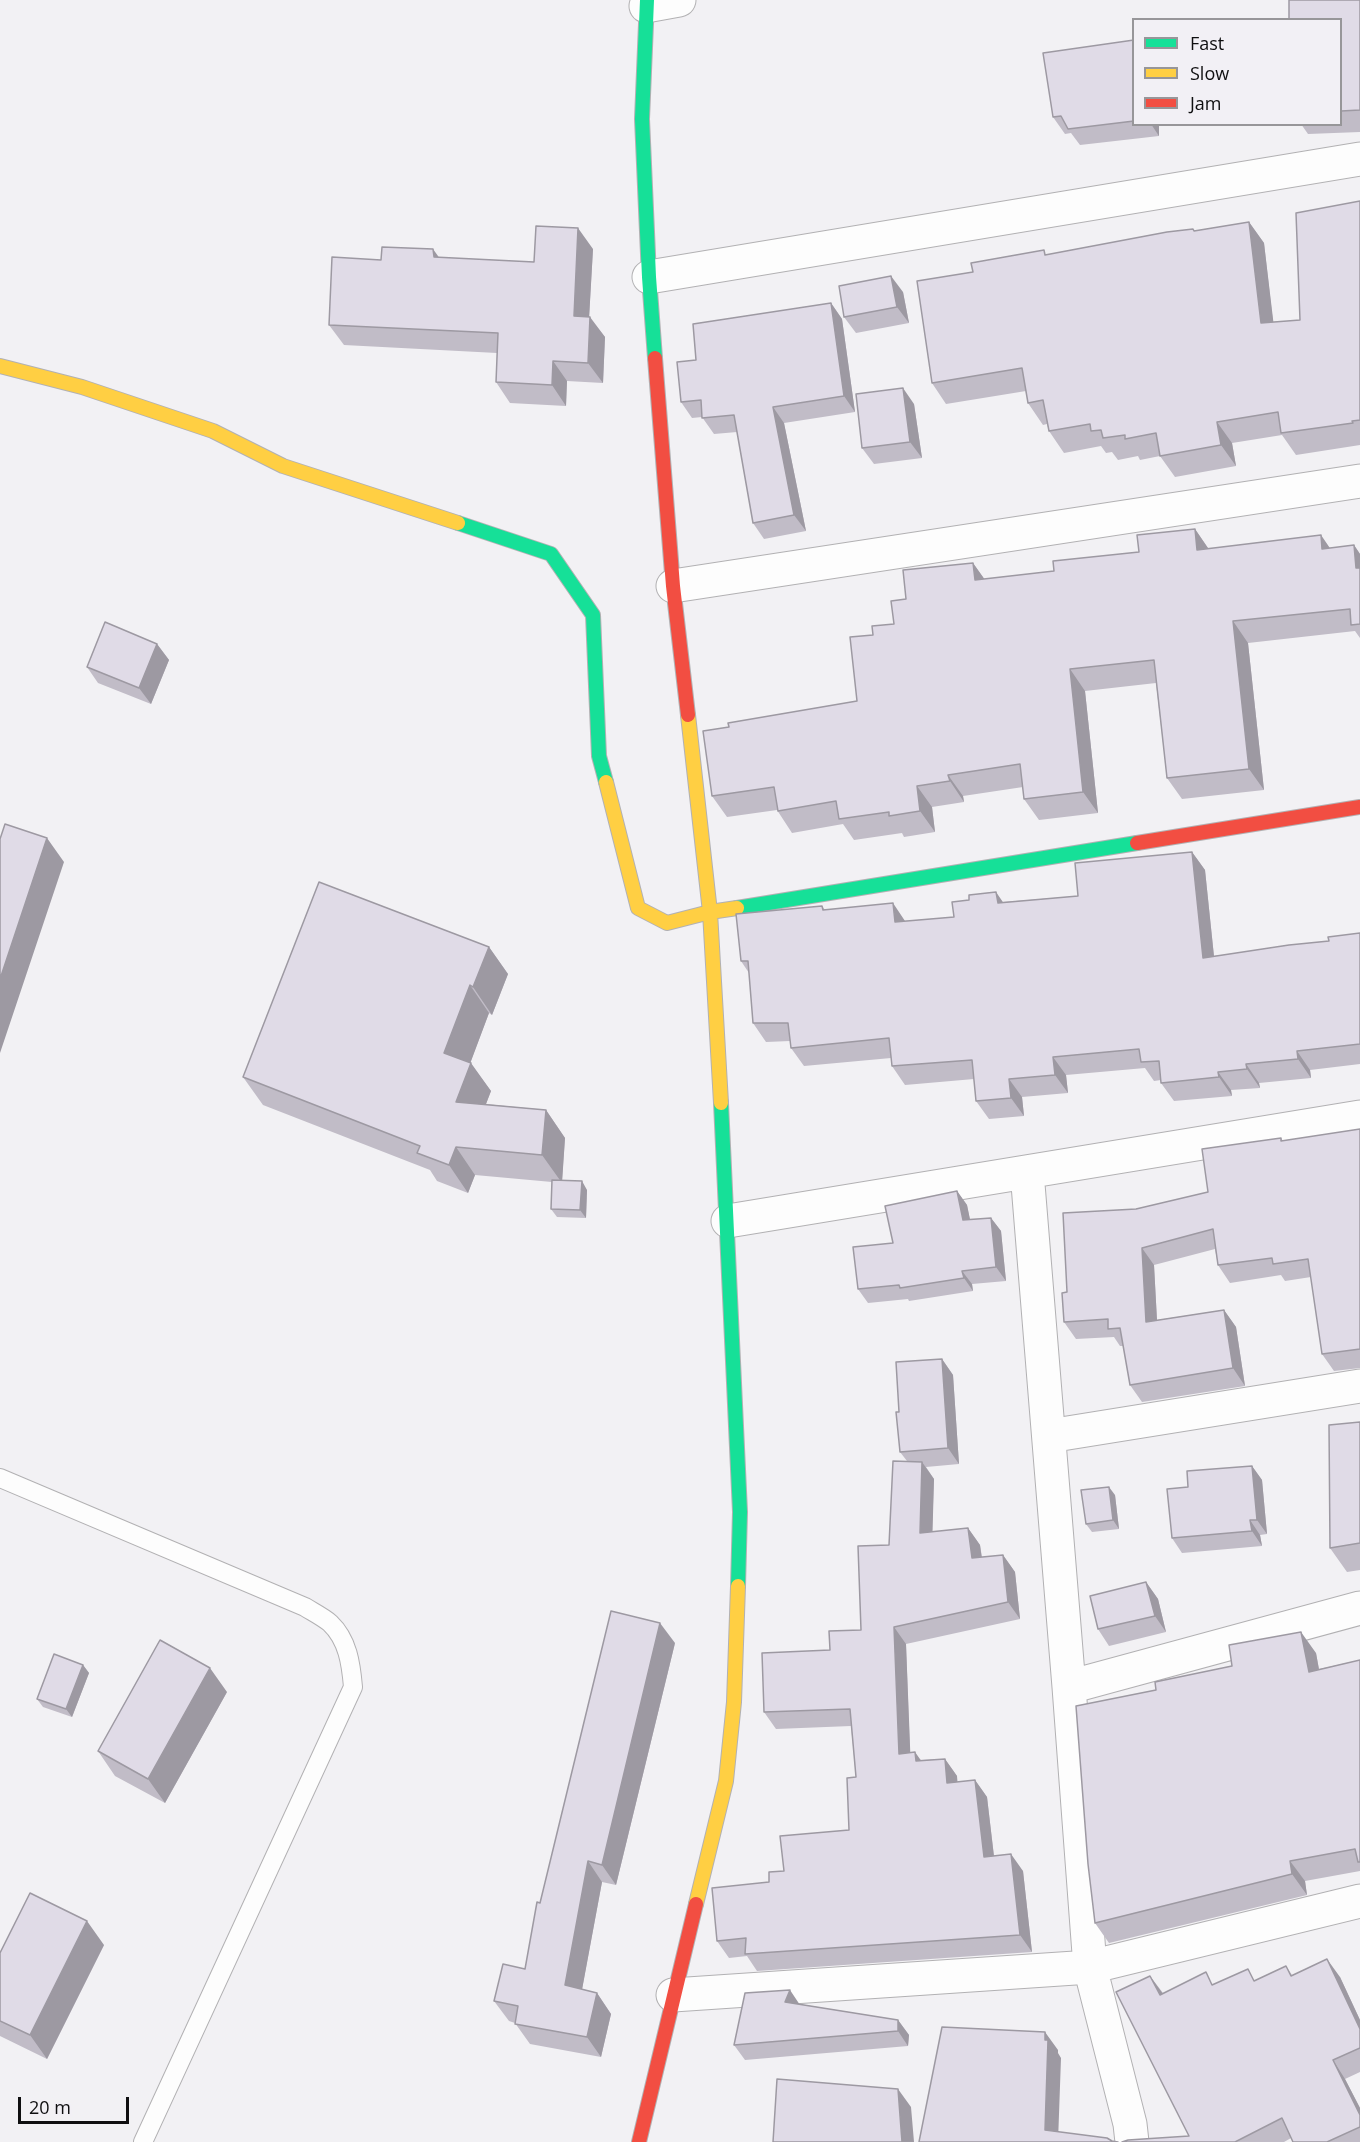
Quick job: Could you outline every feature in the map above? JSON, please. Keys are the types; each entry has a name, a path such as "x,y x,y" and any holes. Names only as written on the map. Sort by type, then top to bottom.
{"street":[{"path":"639,2142 726,1781 734,1702 740,1512 728,1221 710,912 673,586 649,277 642,119 647,3 679,0"},
{"path":"649,277 1360,159"},
{"path":"0,366 82,387 213,431 283,466 551,554 593,615 599,756 638,908 667,923 710,912 1360,807"},
{"path":"673,586 1360,481"},
{"path":"728,1221 1360,1117"},
{"path":"1027,1172 1090,1967 1130,2124 1132,2142"},
{"path":"1049,1436 1360,1386"},
{"path":"1069,1687 1360,1608"},
{"path":"673,1995 1090,1967 1360,1901"}],"lane":[{"path":"0,1478 305,1607 330,1624 343,1640 351,1661 353,1687 143,2142"}],"building":[{"path":"1289,0 1360,0 1360,110 1342,111 1342,18 1289,18"},
{"path":"1132,40 1132,121 1068,129 1061,116 1053,117 1043,53"},
{"path":"1360,201 1360,420 1352,421 1353,423 1281,433 1278,412 1217,422 1221,445 1160,456 1156,433 1125,439 1125,435 1103,438 1101,430 1091,431 1090,424 1049,431 1043,400 1028,403 1022,368 932,383 917,281 973,272 971,263 1044,250 1045,255 1167,232 1193,229 1194,231 1249,222 1261,323 1300,320 1296,213"},
{"path":"536,226 578,228 574,316 590,317 588,363 553,361 552,385 496,382 498,333 329,325 332,257 381,260 382,247 433,249 434,257 534,262"},
{"path":"891,276 897,307 844,317 839,286"},
{"path":"831,303 844,396 773,407 794,515 753,523 734,415 702,418 701,400 681,402 677,362 696,360 693,324"},
{"path":"903,388 910,442 862,448 856,394"},
{"path":"1195,529 1197,550 1321,535 1322,549 1354,545 1356,568 1360,568 1360,624 1351,625 1350,609 1233,621 1249,769 1167,778 1154,660 1070,669 1083,792 1024,799 1020,764 948,775 950,781 917,786 920,811 889,816 889,812 839,819 836,801 778,811 774,787 712,796 703,731 729,727 728,723 857,701 850,637 873,635 872,626 894,624 891,601 906,599 903,570 973,563 975,580 1054,571 1053,561 1139,552 1137,535"},
{"path":"105,622 157,644 139,688 87,667"},
{"path":"5,824 47,838 0,979 0,839"},
{"path":"1192,852 1203,958 1329,941 1328,937 1360,933 1360,1044 1297,1051 1298,1059 1246,1064 1247,1069 1218,1072 1219,1077 1161,1083 1159,1061 1141,1062 1139,1049 1053,1057 1055,1075 1009,1079 1011,1098 976,1101 972,1060 892,1066 889,1038 791,1048 788,1023 753,1023 748,961 741,961 736,914 822,906 823,910 893,903 895,922 954,917 952,902 969,900 969,895 996,892 998,903 1078,896 1075,863"},
{"path":"319,882 489,947 473,987 470,985 444,1053 471,1063 456,1102 546,1110 542,1155 456,1147 449,1165 417,1153 420,1146 243,1077"},
{"path":"1360,1129 1360,1349 1322,1354 1308,1259 1273,1264 1272,1258 1218,1265 1213,1229 1142,1248 1146,1322 1224,1310 1233,1368 1130,1385 1120,1328 1108,1329 1108,1319 1064,1322 1062,1293 1067,1292 1063,1213 1136,1209 1208,1192 1202,1149 1281,1138 1281,1141"},
{"path":"552,1180 582,1181 580,1210 551,1209"},
{"path":"957,1191 963,1220 991,1218 996,1267 962,1271 964,1278 900,1288 899,1285 858,1289 853,1247 893,1243 885,1206"},
{"path":"942,1359 948,1448 900,1452 896,1412 899,1412 896,1362"},
{"path":"1360,1422 1360,1543 1330,1548 1329,1425"},
{"path":"893,1461 922,1462 920,1533 968,1528 972,1558 1003,1555 1008,1602 894,1627 899,1754 915,1752 916,1761 945,1759 947,1783 975,1780 984,1857 1011,1854 1020,1935 745,1954 746,1938 717,1941 712,1888 769,1882 769,1872 784,1871 780,1836 849,1830 847,1778 856,1777 850,1709 764,1712 762,1653 830,1650 829,1631 861,1630 858,1546 889,1545"},
{"path":"1252,1466 1257,1520 1250,1520 1252,1531 1172,1538 1167,1489 1188,1487 1187,1471"},
{"path":"1109,1487 1113,1520 1086,1524 1081,1490"},
{"path":"1146,1582 1155,1616 1098,1629 1090,1596"},
{"path":"611,1611 660,1623 602,1865 588,1861 565,1985 597,1993 587,2037 515,2024 518,2006 494,2001 503,1964 525,1969 537,1902 540,1903"},
{"path":"1301,1632 1309,1672 1360,1660 1360,1862 1358,1862 1355,1849 1290,1861 1292,1874 1095,1923 1088,1864 1076,1706 1156,1690 1155,1682 1232,1666 1229,1645"},
{"path":"160,1640 210,1668 148,1779 98,1751"},
{"path":"54,1654 83,1665 66,1709 37,1699"},
{"path":"30,1893 87,1921 30,2035 0,2021 0,1953"},
{"path":"1327,1959 1360,2029 1360,2048 1333,2060 1360,2115 1360,2127 1327,2142 1293,2142 1282,2118 1235,2142 1122,2142 1189,2136 1116,1992 1150,1976 1160,1995 1206,1972 1212,1985 1248,1969 1254,1981 1286,1966 1291,1976"},
{"path":"790,1990 785,2002 898,2020 898,2031 734,2045 745,1993"},
{"path":"942,2027 1045,2032 1045,2040 1048,2040 1045,2130 1107,2138 1118,2142 919,2142"},
{"path":"777,2079 898,2089 902,2142 773,2142"}],"traffic: fast":[{"path":"647,0 642,119 655,358"},
{"path":"458,523 551,554 593,615 599,756 606,782"},
{"path":"737,908 1137,843"},
{"path":"721,1103 740,1512 738,1586"}],"traffic: slow":[{"path":"0,366 82,387 213,431 283,466 458,523"},
{"path":"688,715 710,912 721,1103"},
{"path":"606,782 638,908 667,923 737,908"},
{"path":"696,1904 726,1781 734,1702 738,1586"}],"traffic: jam":[{"path":"655,358 673,586 688,715"},
{"path":"1137,843 1360,807"},
{"path":"639,2142 696,1904"}]}
